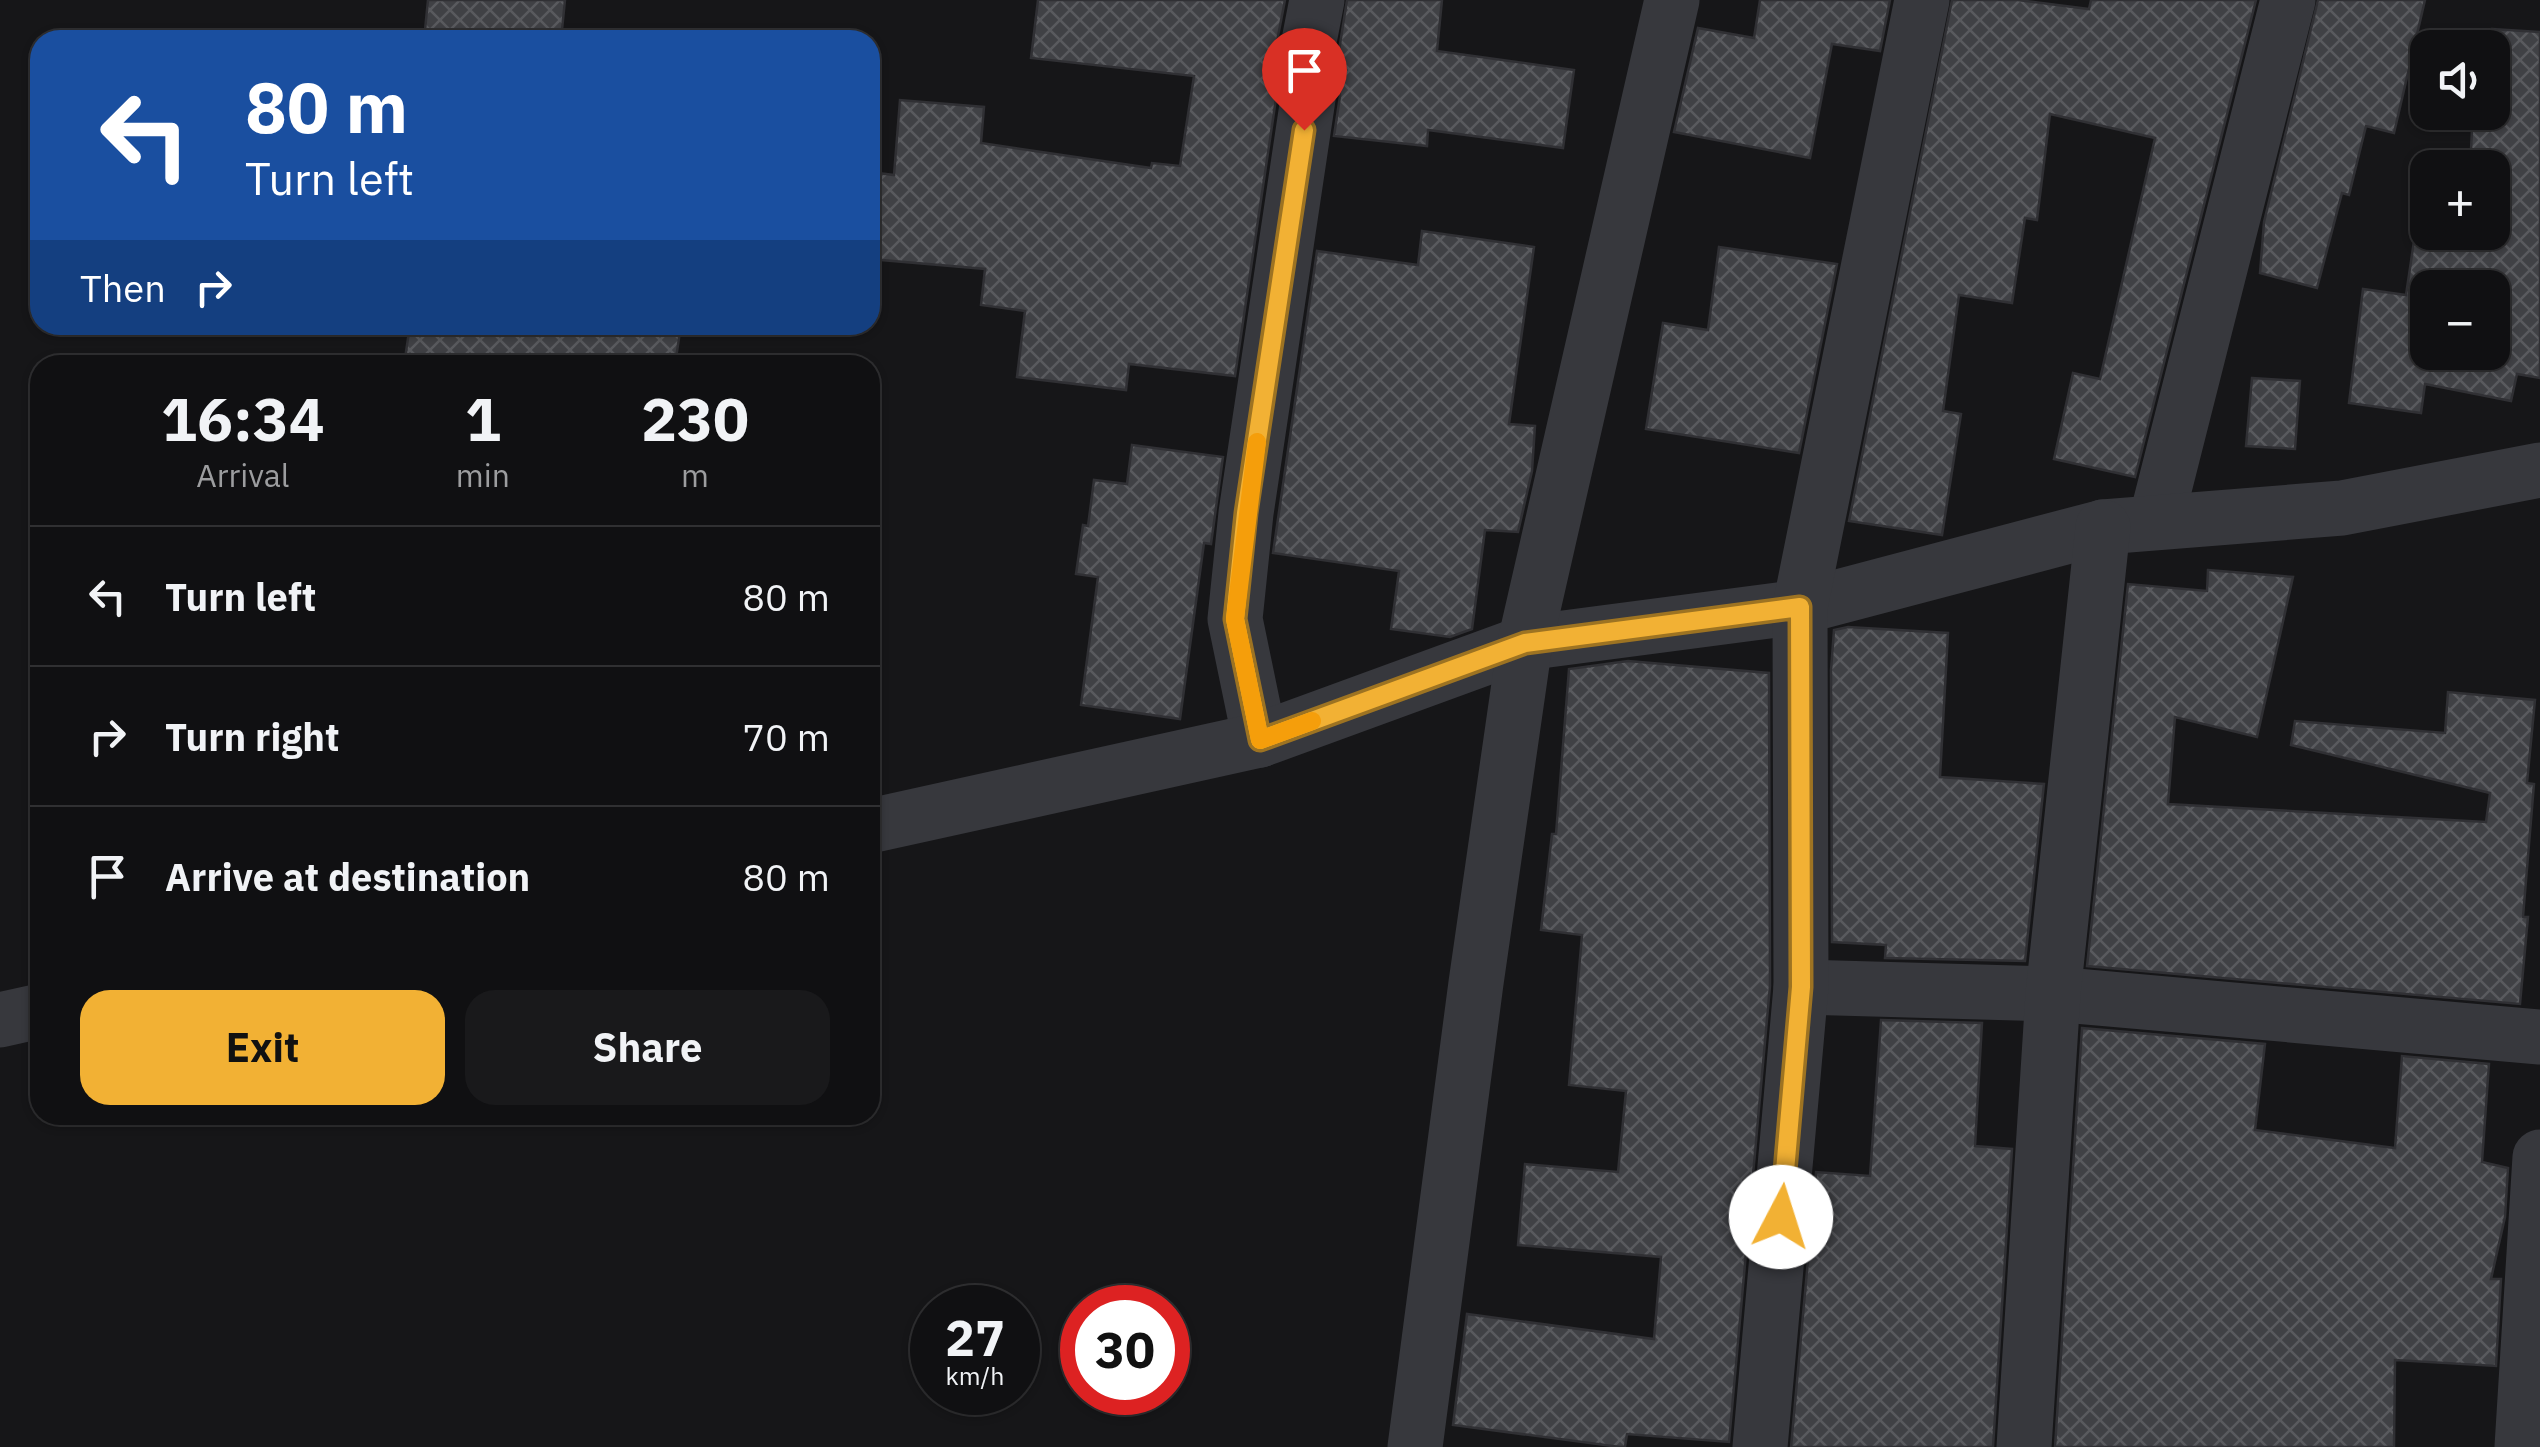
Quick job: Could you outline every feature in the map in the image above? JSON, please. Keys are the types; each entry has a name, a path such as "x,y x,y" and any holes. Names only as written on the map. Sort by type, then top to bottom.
{"street":[{"path":"1260,740 1235,619 1246,513 1310,92 1305,62 1317,0"},
{"path":"1415,1447 1525,643 1672,0"},
{"path":"1760,1447 1801,987 1800,607 1922,0"},
{"path":"2024,1447 2052,994 2130,524 2288,0"},
{"path":"880,824 1260,740 1525,643 1800,607 2130,524 2342,508 2540,470"},
{"path":"1801,987 2052,994 2540,1037"},
{"path":"0,1020 30,1013"},
{"path":"2522,1447 2540,1157"}],"building":[{"path":"428,0 565,0 562,30 425,30"},
{"path":"1038,0 1285,0 1274,57 1277,92 1235,376 1129,364 1126,390 1017,377 1025,311 981,305 985,269 880,260 880,173 894,175 900,100 984,107 981,143 1151,168 1152,163 1180,166 1194,76 1031,58"},
{"path":"1347,0 1442,0 1437,51 1574,70 1563,148 1428,130 1427,146 1334,136 1340,96 1337,63"},
{"path":"1760,0 1890,0 1880,51 1832,44 1810,158 1674,132 1698,28 1754,38"},
{"path":"1952,0 2018,0 2089,9 2091,0 2256,0 2135,477 2054,459 2073,373 2100,379 2155,138 2050,114 2037,220 2025,218 2012,303 1959,295 1943,411 1961,414 1942,535 1849,521"},
{"path":"2318,0 2425,0 2418,30 2410,30 2410,64 2394,133 2366,126 2349,195 2342,193 2317,288 2260,273 2264,222"},
{"path":"2510,30 2540,32 2540,378 2517,374 2511,401 2425,384 2421,413 2349,403 2363,289 2406,295 2413,250 2510,250 2510,150 2471,150 2472,130 2510,130"},
{"path":"1422,231 1534,247 1509,424 1535,426 1532,471 1518,532 1485,530 1472,629 1450,637 1391,629 1399,571 1273,553 1317,251 1418,265"},
{"path":"1719,247 1837,264 1799,453 1646,429 1663,323 1708,330"},
{"path":"408,335 680,335 676,355 406,355"},
{"path":"2252,378 2300,381 2295,449 2246,446"},
{"path":"1132,445 1223,457 1211,544 1204,543 1180,719 1081,705 1098,577 1076,574 1083,525 1088,526 1094,480 1127,484"},
{"path":"2208,570 2293,577 2257,737 2175,717 2168,804 2486,822 2490,793 2291,745 2295,721 2445,733 2448,692 2535,700 2527,783 2534,784 2520,1004 2087,966 2128,584 2207,591"},
{"path":"1848,627 1948,633 1940,777 2044,784 2025,961 1885,958 1886,945 1832,942 1831,670 1834,630"},
{"path":"1628,661 1769,673 1770,986 1729,1442 1627,1434 1625,1447 1620,1447 1453,1425 1467,1314 1654,1339 1661,1257 1518,1245 1525,1164 1618,1172 1626,1091 1569,1085 1582,935 1541,930 1552,834 1556,834 1569,669"},
{"path":"1881,1020 1982,1023 1975,1146 2012,1149 1993,1447 1791,1447 1816,1172 1870,1176"},
{"path":"2082,1028 2265,1044 2255,1130 2395,1148 2402,1056 2489,1064 2482,1162 2508,1168 2505,1217 2491,1279 2501,1279 2496,1366 2395,1360 2394,1447 2055,1447"}],"slow traffic":[{"path":"1257,442 1235,619 1260,740 1312,721"}],"route":[{"path":"1304,130 1246,513 1235,619 1260,740 1525,643 1800,607 1801,987 1781,1217"}]}
